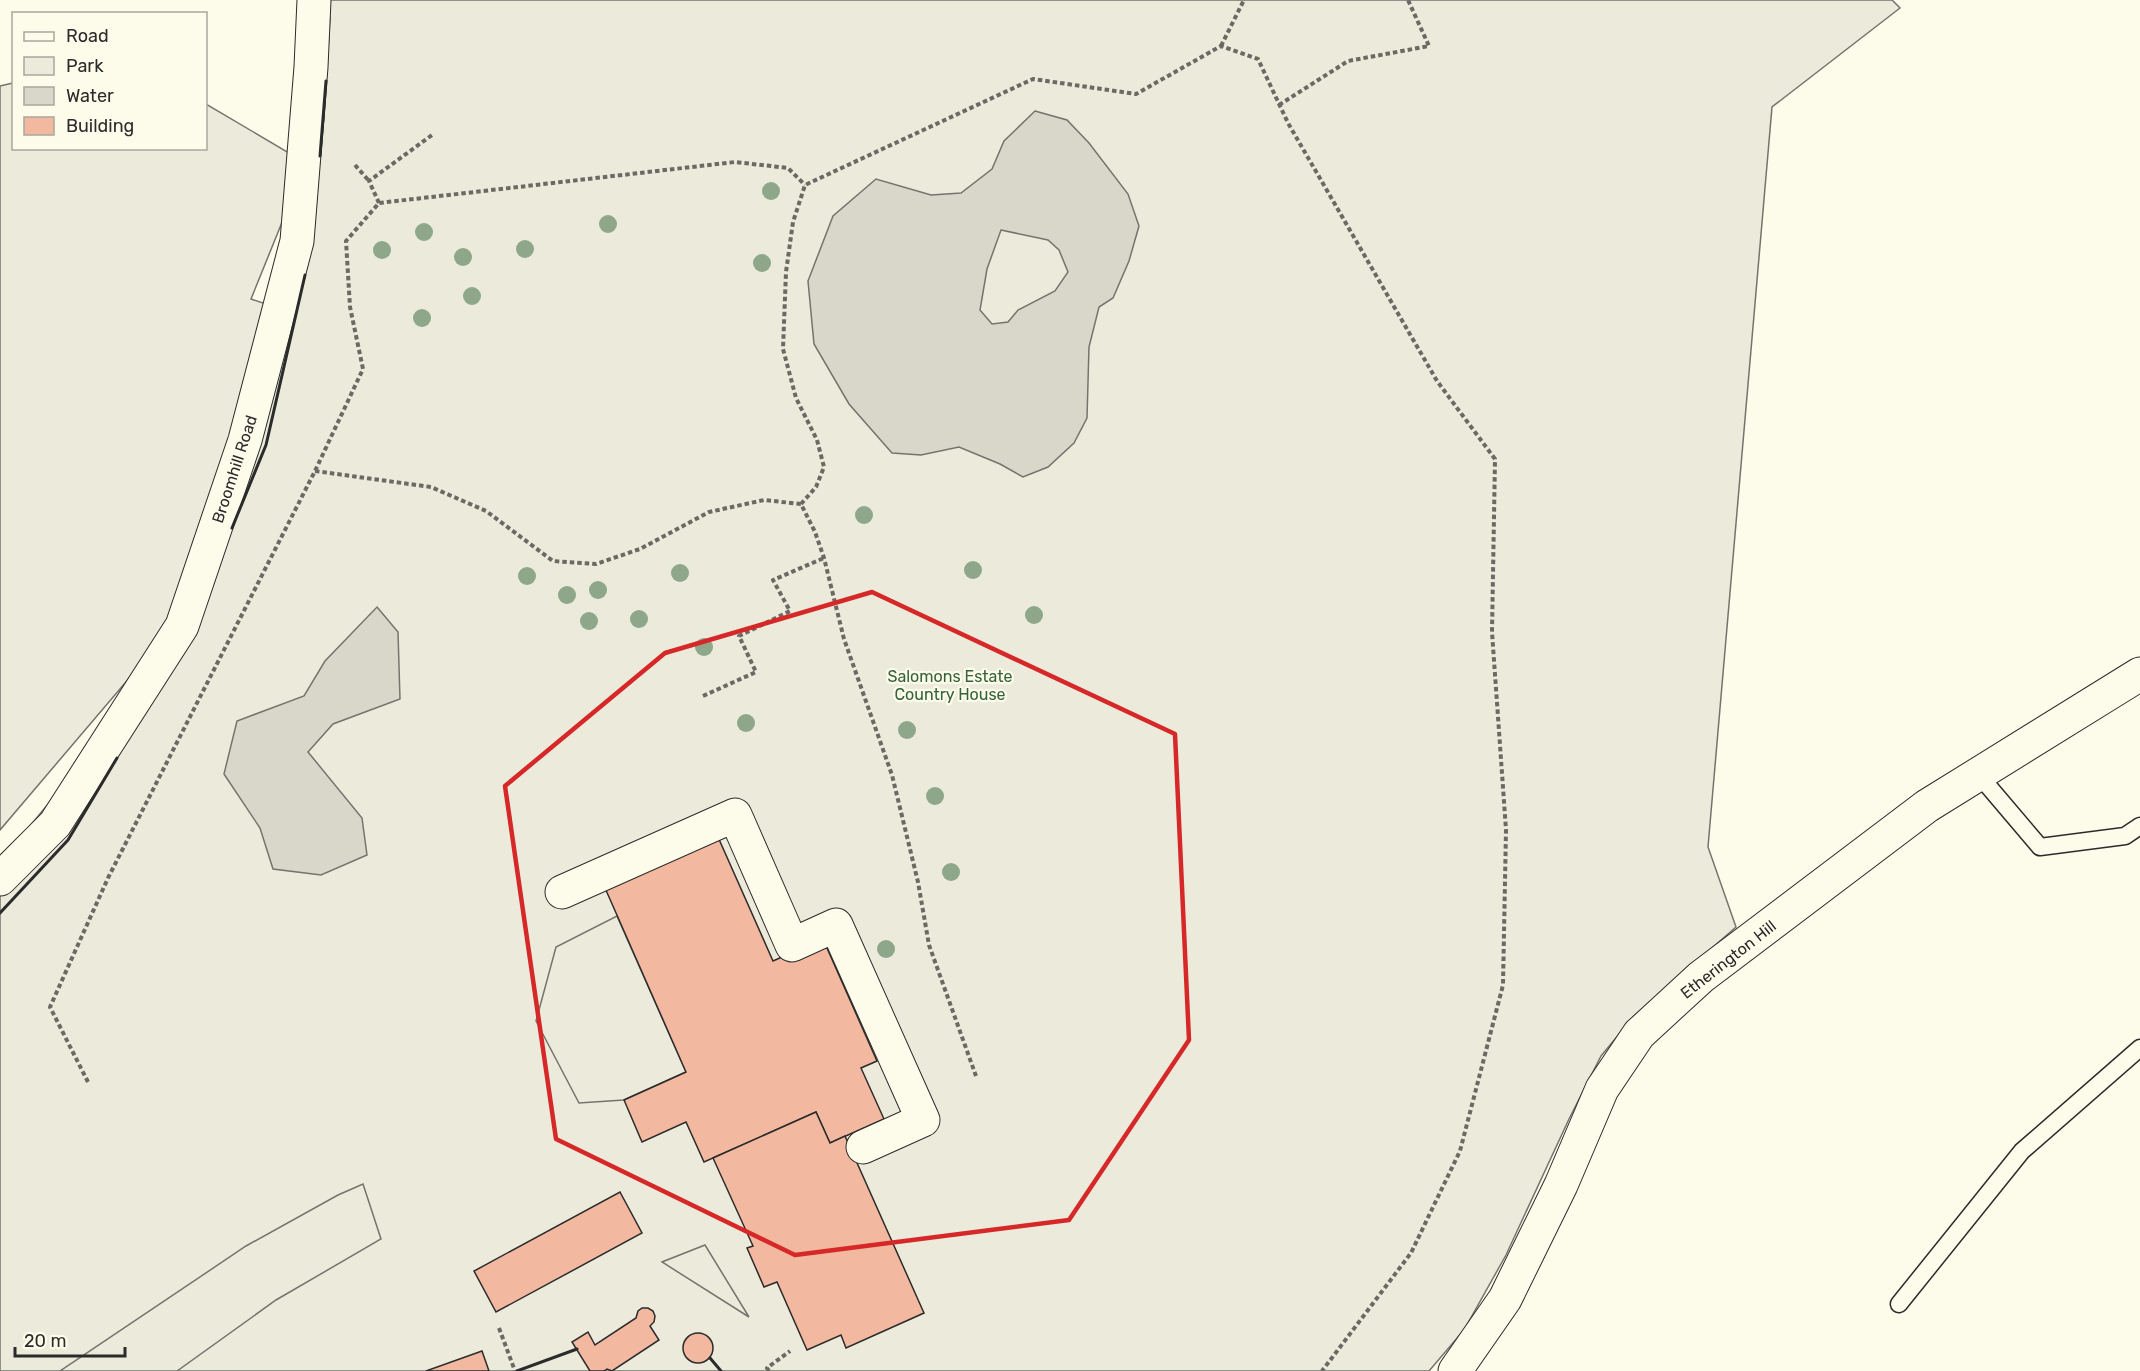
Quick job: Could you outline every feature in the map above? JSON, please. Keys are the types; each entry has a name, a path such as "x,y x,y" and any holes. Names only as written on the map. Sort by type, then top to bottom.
{"street":[{"name":"Broomhill Road","path":"0,879 55,824 182,626 245,440 297,241 314,0"},
{"name":"Etherington Hill","path":"1455,1371 1505,1299 1561,1185 1602,1089 1640,1034 1701,977 1927,806 2140,674"},
{"path":"562,892 655,844 735,815 792,945 836,925 923,1120 863,1147"}],"lane":[{"path":"1978,774 2040,847 2126,836 2140,826"},
{"path":"1899,1304 2022,1151 2140,1048"}],"path":[{"path":"801,504 816,487 824,467 817,440 796,398 783,349 786,272 793,222 805,185 1033,79 1136,94 1221,46 1244,0"},
{"path":"1279,105 1348,61 1429,46 1408,0"},
{"path":"1221,46 1258,59 1288,123 1437,381 1495,459 1492,632 1506,830 1503,985 1460,1151 1411,1253 1322,1371"},
{"path":"369,181 432,135"},
{"path":"88,1082 50,1007 108,878 315,471 363,369 350,307 346,241 379,203 735,162 788,168 805,185"},
{"path":"355,165 369,181 379,203"},
{"path":"315,471 431,487 486,511 553,561 596,564 640,549 709,512 764,500 801,504"},
{"path":"801,504 815,532 824,558 844,639 892,775 918,882 929,945 976,1076"},
{"path":"703,696 756,672 739,636 790,611 773,580 824,558"},
{"path":"499,1328 515,1371"},
{"path":"769,1371 767,1368 790,1351"}],"highlighted area":[{"path":"872,592 1175,734 1189,1040 1069,1220 795,1255 556,1139 505,786 665,653"}],"green space":[{"name":"Salomons Estate Country House","path":"325,0 1892,0 1900,8 1772,107 1708,847 1736,927 1635,1015 1601,1056 1506,1255 1464,1330 1429,1371 0,1371 0,862 93,750 148,656 0,830 0,86 12,83 12,150 207,150 207,105 306,163 251,299 296,314 311,249 324,117 330,18"}],"shaded area":[{"path":"617,916 686,1072 624,1100 579,1103 536,1021 556,947"},
{"path":"363,1184 381,1239 276,1300 177,1371 60,1371 246,1246 338,1195"},
{"path":"705,1245 749,1317 662,1262"}],"water":[{"path":"1035,111 1067,120 1089,143 1128,194 1139,226 1129,261 1113,298 1099,307 1089,347 1087,418 1074,443 1048,467 1023,477 1000,464 959,447 921,455 892,453 849,404 814,344 808,281 833,216 876,179 931,195 961,193 992,169 1004,141","holes":["1001,230 1048,240 1059,250 1068,272 1055,291 1018,310 1008,322 992,324 980,310 987,269"]},
{"path":"377,607 398,632 400,699 333,724 308,752 362,818 367,855 321,875 273,869 260,828 224,774 237,721 304,696 325,661"}],"building":[{"path":"718,837 773,961 823,939 877,1061 861,1068 884,1119 830,1143 816,1112 704,1162 686,1122 642,1142 624,1100 686,1072 605,888"},
{"path":"816,1112 830,1143 845,1136 924,1313 846,1348 841,1335 807,1350 777,1282 764,1287 747,1248 753,1246 713,1158"},
{"path":"620,1192 642,1233 496,1312 474,1271"},
{"path":"642,1308 653,1311 654,1322 650,1326 659,1340 612,1371 607,1369 590,1371 572,1342 588,1332 595,1345 636,1318 638,1311"},
{"path":"698,1333 709,1337 713,1348 709,1359 698,1363 687,1359 683,1348 687,1337"},
{"path":"482,1351 489,1371 426,1371"}],"wall":[{"path":"320,156 326,81"},
{"path":"232,528 266,445 305,275"},
{"path":"0,913 68,840 117,758"},
{"path":"517,1371 577,1349"},
{"path":"710,1358 721,1371"}]}
